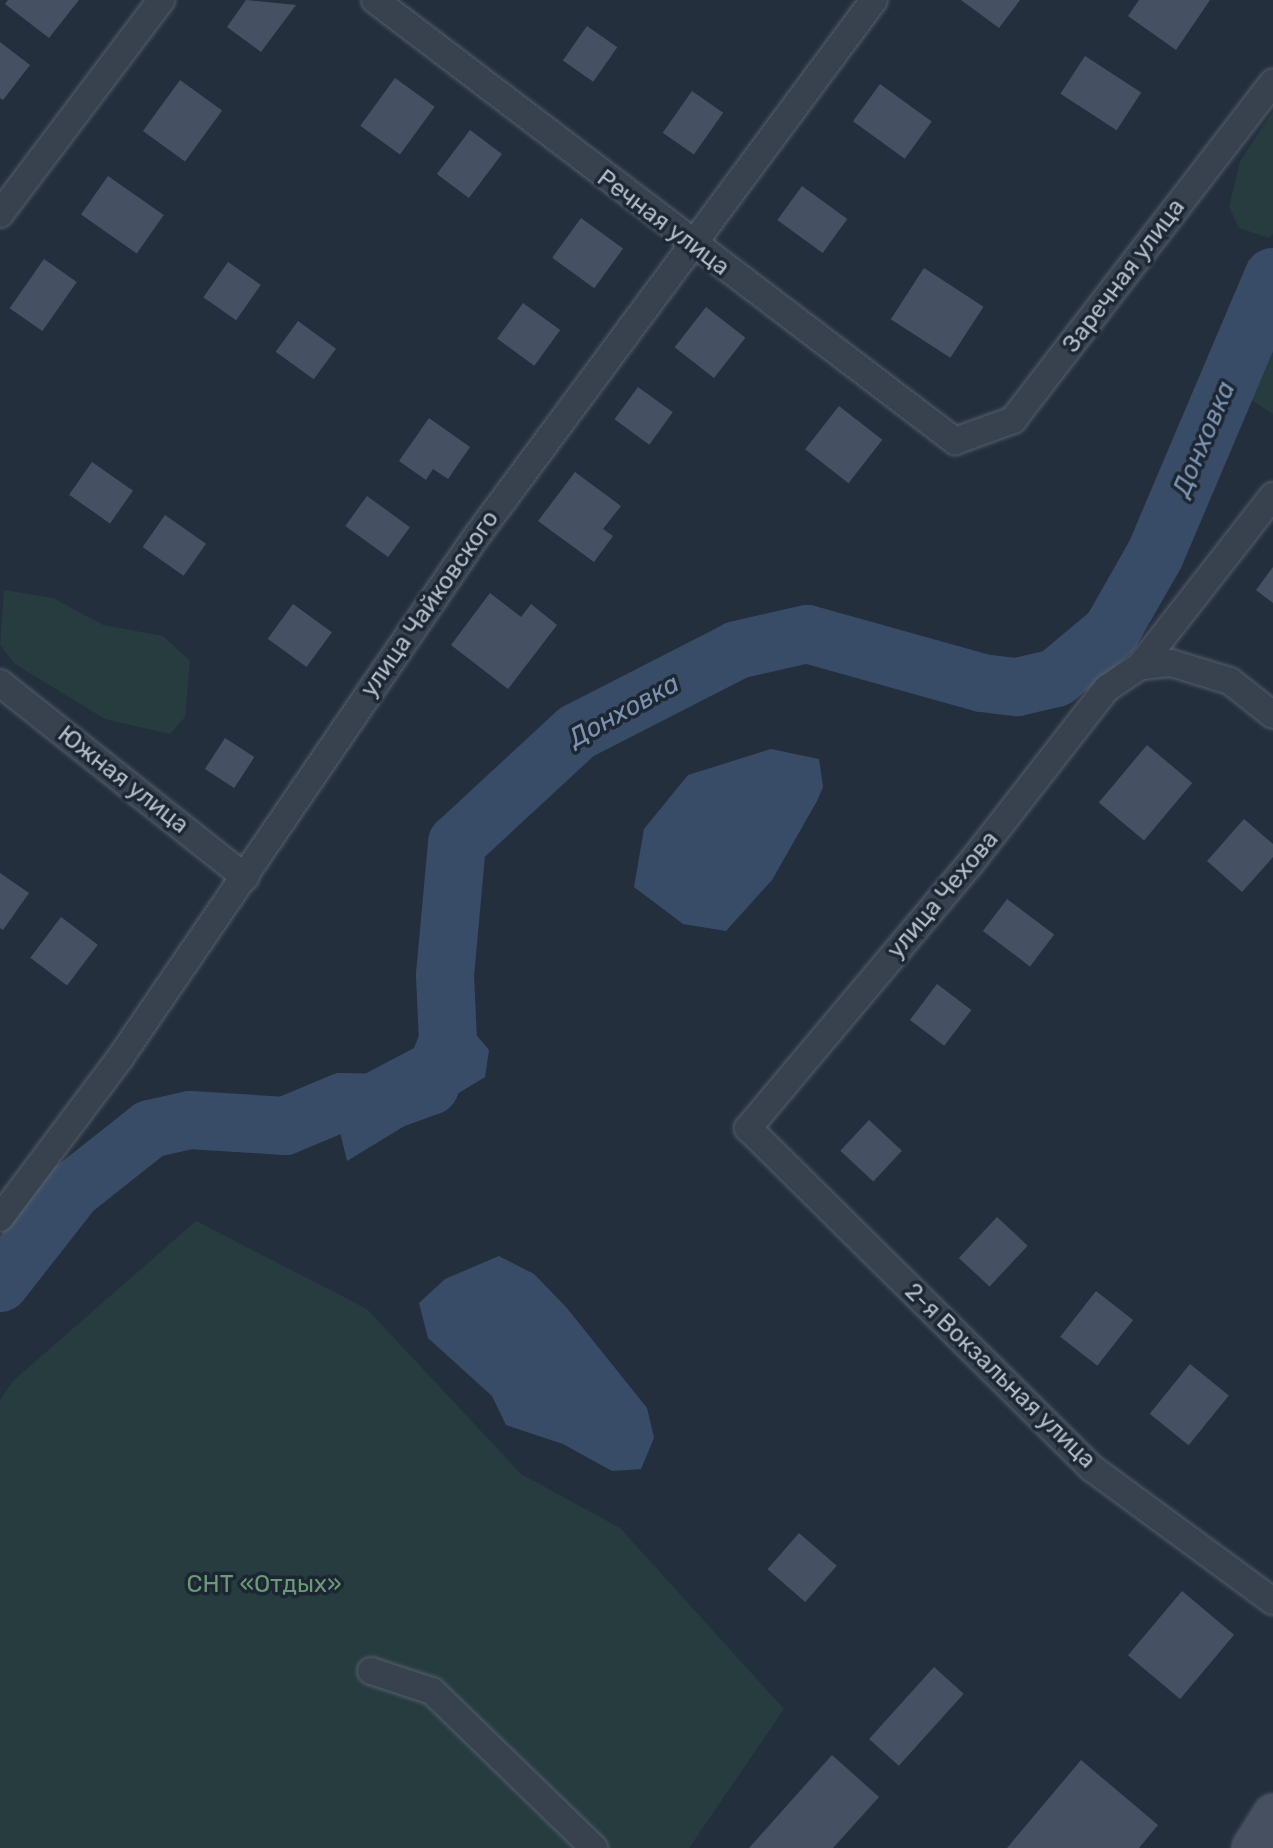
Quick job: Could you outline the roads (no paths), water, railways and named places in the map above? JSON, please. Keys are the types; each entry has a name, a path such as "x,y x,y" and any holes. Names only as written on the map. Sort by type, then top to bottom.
{"street":[{"path":"0,214 161,0"},
{"name":"Речная улица","path":"375,0 691,245 955,441"},
{"name":"улица Чайковского","path":"0,1218 245,877 476,537 874,0"},
{"name":"Заречная улица","path":"955,441 1013,420 1273,82"},
{"name":"улица Чехова","path":"748,1128 969,865 1107,688 1140,666 1273,496"},
{"path":"1140,666 1171,663 1230,681 1273,715"},
{"name":"Южная улица","path":"0,683 245,877"},
{"name":"2-я Вокзальная улица","path":"748,1128 1093,1469 1273,1601"},
{"path":"371,1671 432,1691 594,1848"},
{"path":"1252,1848 1273,1814"}],"water":[{"path":"771,749 819,759 823,787 817,801 772,880 726,931 683,924 634,887 644,829 688,775"},
{"path":"446,999 489,1050 485,1077 347,1161 339,1128 313,1114 321,1097 416,1047"},
{"path":"499,1256 534,1274 566,1307 647,1408 654,1438 641,1469 612,1471 563,1444 506,1425 492,1396 428,1338 419,1303 445,1279"}],"waterway":[{"name":"Донховка","path":"0,1283 73,1190 150,1129 190,1120 285,1126 342,1102 383,1103 430,1086 448,1041 445,975 457,843 577,732 737,650 807,634 982,683 1017,687 1056,678 1111,632 1155,555 1273,277"},
{"path":"5,1214 28,1219 73,1190"}],"park label":[{"name":"СНТ «Отдых»","path":"264,1585"}]}
